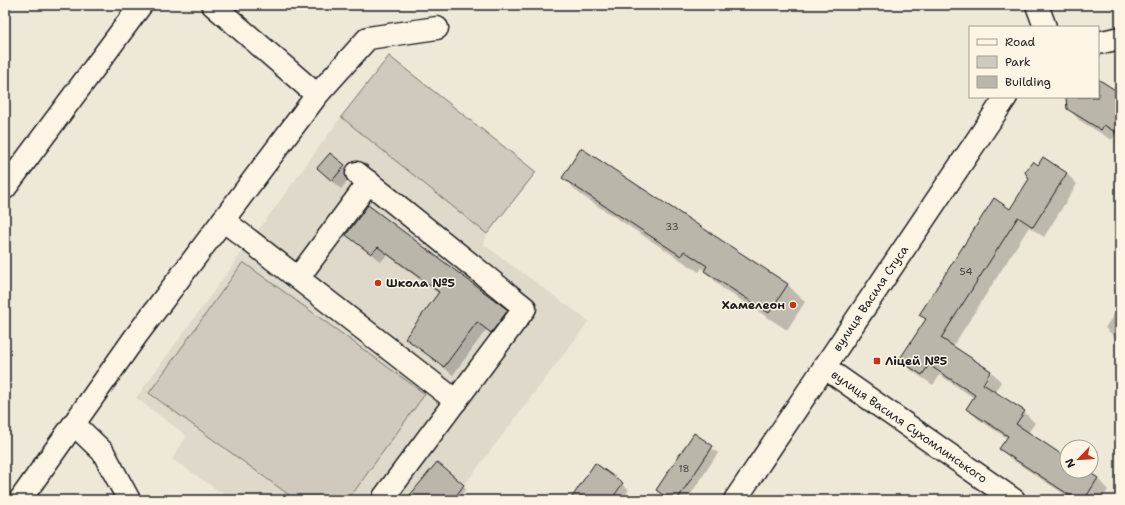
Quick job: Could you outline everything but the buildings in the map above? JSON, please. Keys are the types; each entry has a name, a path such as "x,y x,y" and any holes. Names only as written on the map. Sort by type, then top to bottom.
{"street":[{"path":"5,188 141,5"},
{"path":"213,5 317,95"},
{"path":"1037,5 1045,26"},
{"path":"20,500 136,336 317,95 368,38 437,28"},
{"path":"1099,43 1120,38"},
{"name":"вулиця Василя Стуса","path":"735,500 1005,98"},
{"path":"298,278 363,178 525,308 384,497"},
{"path":"223,220 456,401"},
{"name":"вулиця Василя Сухомлинського","path":"824,366 1014,500"},
{"path":"74,424 103,452 129,500"}],"shaded area":[{"name":"Школа №5","path":"389,56 536,172 487,234 484,245 589,321 453,500 232,500 172,459 187,436 136,398 341,117"}],"green space":[{"path":"389,56 536,172 487,234 341,117"},
{"path":"243,262 425,394 348,500 296,500 149,393"}],"place":[{"name":"Школа №5","path":"378,283"},
{"name":"Хамелеон","path":"793,305"},
{"name":"Ліцей №5","path":"877,361"}]}
